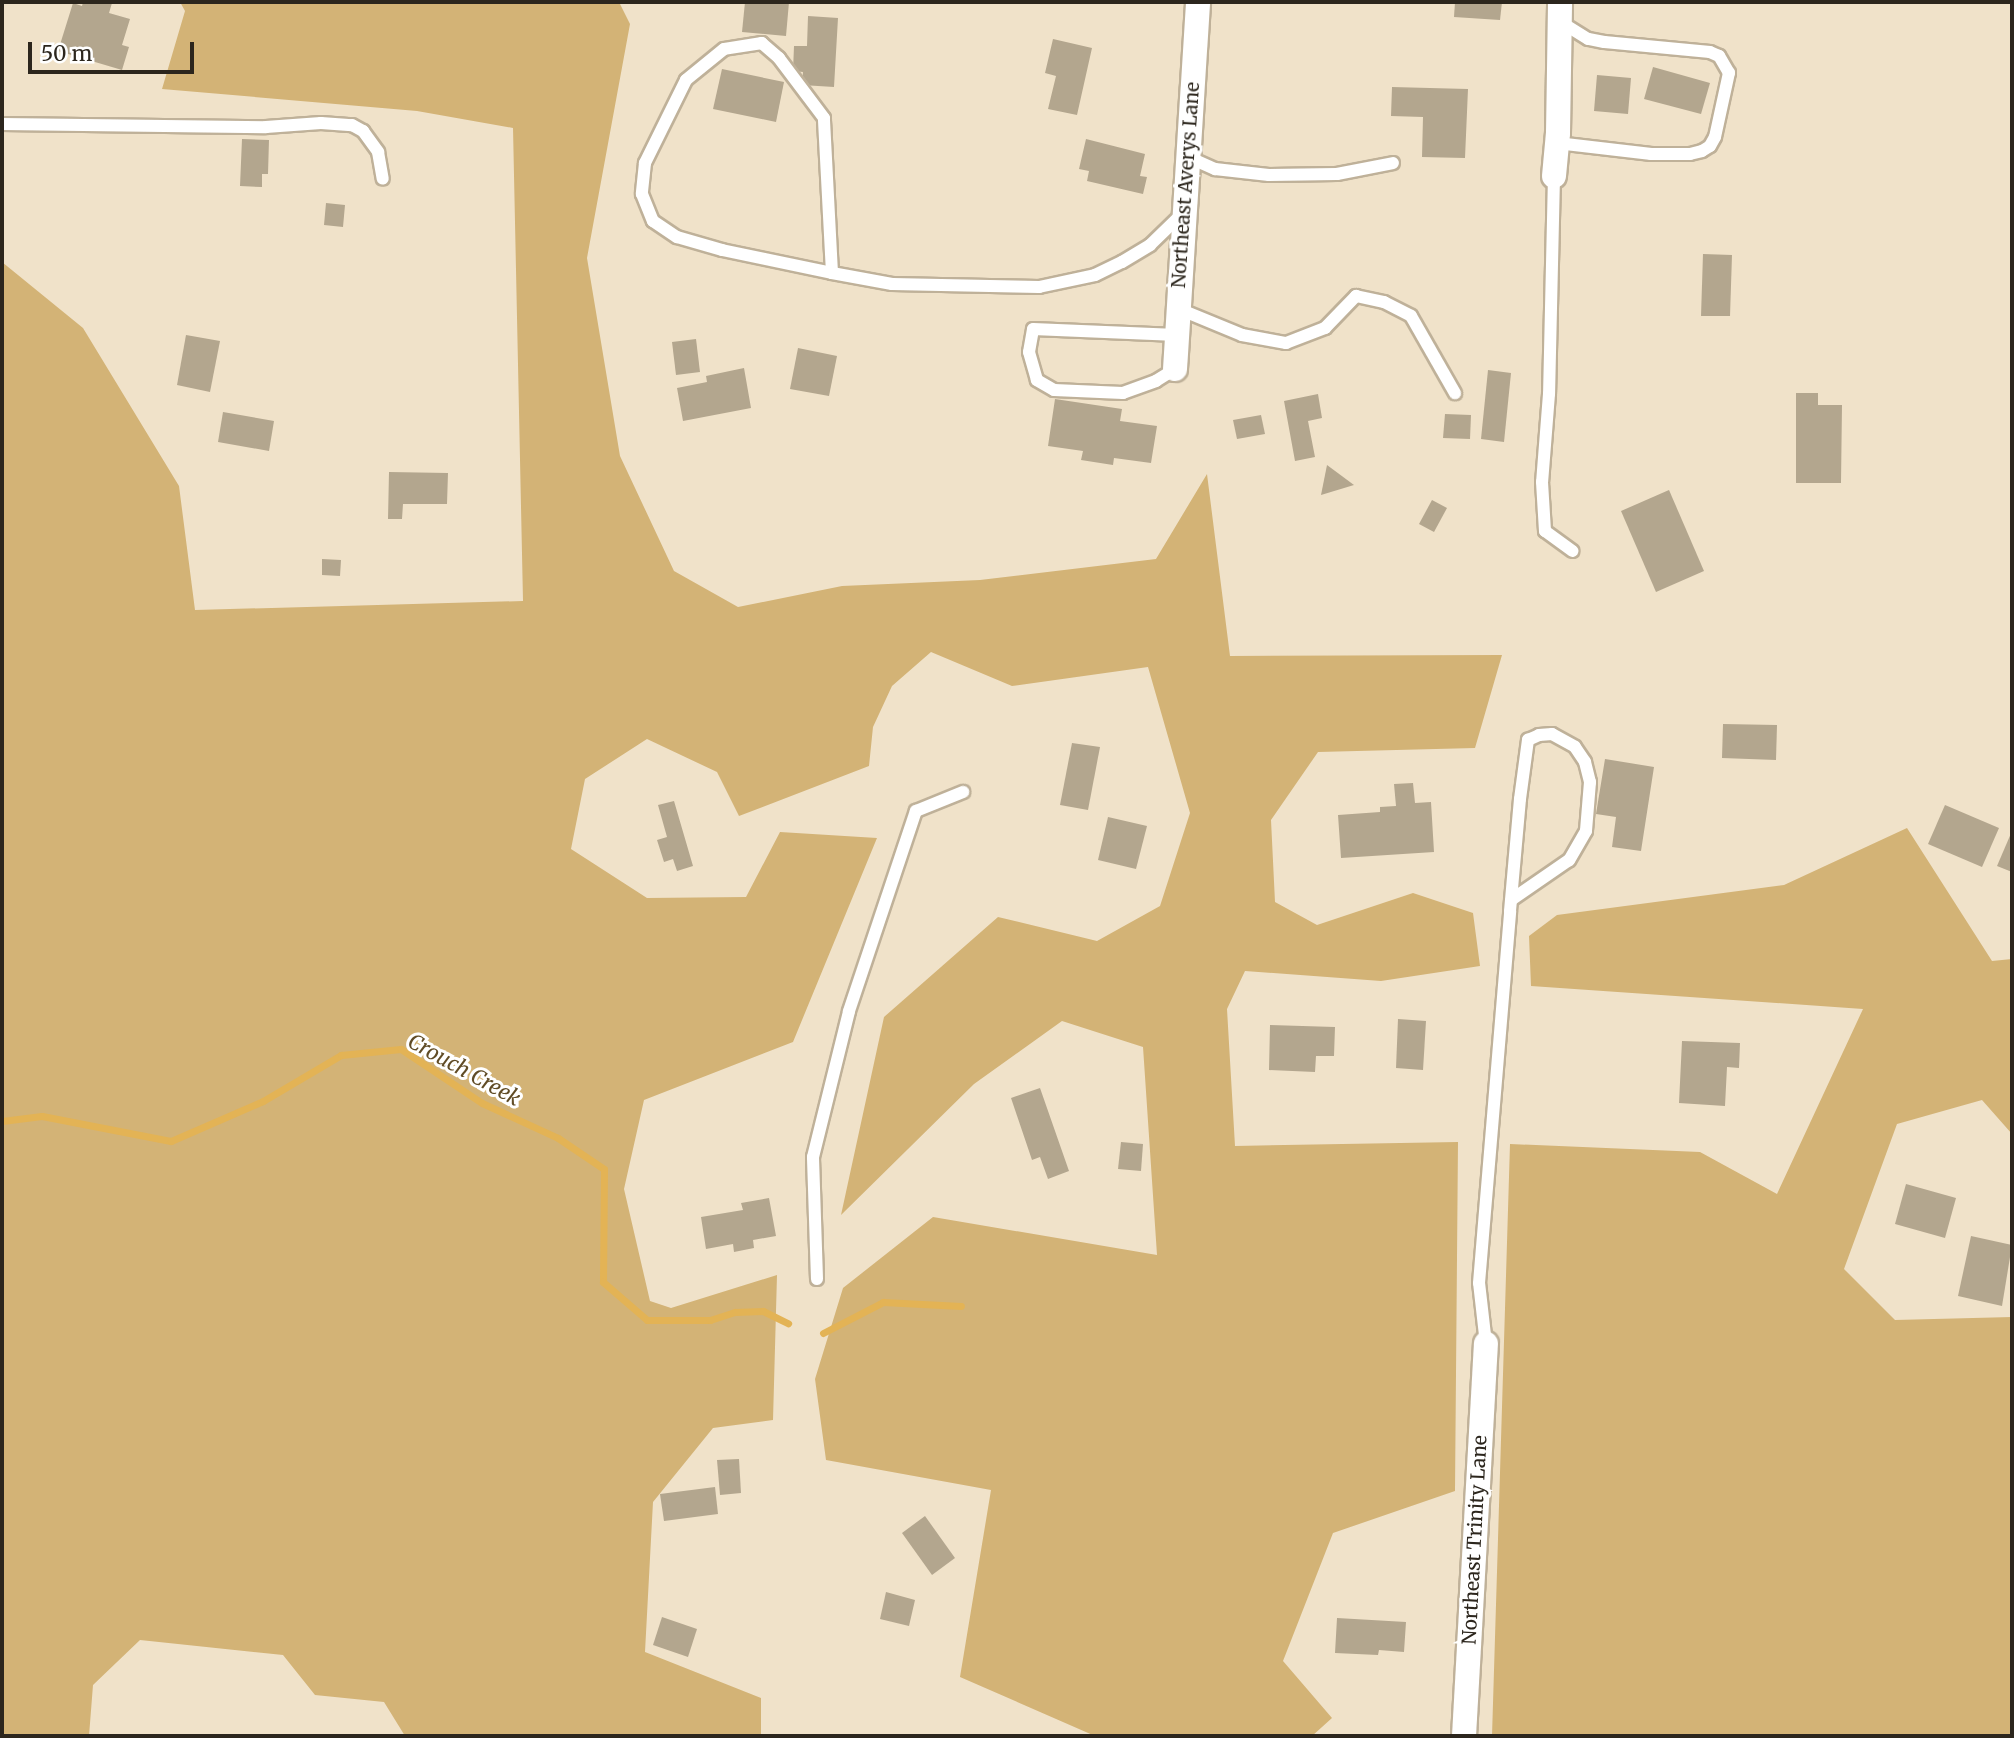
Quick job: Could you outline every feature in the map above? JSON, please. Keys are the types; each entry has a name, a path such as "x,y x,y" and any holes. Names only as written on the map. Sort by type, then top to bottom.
{"street":[{"name":"Northeast Averys Lane","path":"1175,369 1198,2"},
{"path":"1554,176 1559,11"},
{"name":"Northeast Trinity Lane","path":"1464,1736 1486,1344"}],"lane":[{"path":"1557,143 1651,154 1690,154 1702,151 1710,146 1715,137 1729,73 1719,56 1710,52 1587,39 1559,11"},
{"path":"832,273 824,118 779,58 762,43 724,49 686,80 645,163 642,194 653,221 677,237 832,273 892,284 1039,287 1095,275 1122,262 1150,245 1185,211"},
{"path":"2,124 266,127 321,122 352,125 363,131 378,152 383,179"},
{"path":"1188,157 1214,169 1269,175 1337,174 1393,163"},
{"path":"1554,176 1550,355 1542,482 1545,531 1573,551"},
{"path":"1178,309 1242,335 1286,343 1325,328 1356,296 1384,302 1411,316 1455,393"},
{"path":"1175,369 1156,381 1123,393 1054,390 1037,380 1029,352 1033,329 1177,335"},
{"path":"1486,1344 1479,1283 1511,900 1528,740 1539,735 1552,734 1575,747 1585,762 1590,782 1586,831 1569,860 1511,900"},
{"path":"817,1279 813,1157 849,1011 916,811 963,792"}],"shaded area":[{"path":"180,2 619,2 630,24 587,258 620,456 674,571 738,607 842,586 980,580 1156,559 1207,474 1230,656 1502,655 1475,748 1318,752 1271,820 1275,902 1317,925 1413,893 1473,913 1480,966 1381,981 1245,971 1227,1009 1235,1146 1458,1142 1455,1491 1333,1533 1283,1661 1332,1718 1312,1736 1095,1736 960,1677 991,1490 826,1460 815,1379 843,1288 933,1217 1157,1255 1143,1047 1062,1021 974,1084 841,1215 884,1017 998,917 1097,941 1160,906 1190,813 1148,667 1012,686 931,652 892,686 873,727 869,766 739,816 717,772 647,739 585,779 571,849 647,898 746,897 780,832 877,838 793,1042 644,1100 624,1189 650,1301 671,1308 777,1275 773,1420 713,1428 653,1502 645,1652 761,1698 761,1736 405,1736 384,1702 315,1695 283,1655 140,1640 93,1685 89,1736 2,1736 2,262 83,328 179,486 195,610 523,601 513,128 417,111 162,89 185,11"},
{"path":"1907,828 1992,961 2012,959 2012,1134 1982,1100 1897,1124 1844,1269 1895,1320 2012,1317 2012,1736 1492,1736 1510,1144 1700,1152 1777,1194 1863,1009 1531,986 1529,936 1557,915 1784,885"}],"building":[{"path":"83,2 112,3 109,13 130,19 122,45 129,47 122,70 58,51 73,3 82,6"},
{"path":"745,2 789,2 786,36 742,32"},
{"path":"1455,2 1502,2 1500,20 1454,17"},
{"path":"808,16 838,18 834,87 802,85 803,72 793,71 794,46 807,46"},
{"path":"1053,39 1092,48 1077,115 1048,109 1056,76 1045,73"},
{"path":"1653,67 1710,83 1701,114 1644,99"},
{"path":"722,69 784,82 776,122 713,109"},
{"path":"1597,75 1631,78 1628,114 1594,111"},
{"path":"1392,87 1468,89 1465,158 1422,157 1423,117 1391,116"},
{"path":"242,139 269,140 268,174 262,174 262,187 240,186"},
{"path":"1086,139 1145,154 1140,176 1147,177 1143,194 1087,181 1089,171 1079,169"},
{"path":"326,203 345,205 343,227 324,225"},
{"path":"1703,254 1732,255 1730,316 1701,316"},
{"path":"186,335 220,341 210,392 177,385"},
{"path":"696,339 700,372 676,375 672,342"},
{"path":"798,348 837,356 829,396 790,389"},
{"path":"744,368 751,408 683,421 677,388 707,382 706,376"},
{"path":"1488,370 1511,373 1504,442 1481,439"},
{"path":"1796,393 1818,393 1818,405 1842,405 1841,483 1796,483"},
{"path":"1318,394 1322,418 1308,421 1315,457 1295,461 1284,401"},
{"path":"1055,399 1122,409 1120,421 1157,426 1151,463 1114,458 1113,465 1081,460 1083,451 1048,446"},
{"path":"223,412 274,421 269,451 218,442"},
{"path":"1445,414 1471,415 1470,439 1443,438"},
{"path":"1261,415 1265,434 1237,439 1233,420"},
{"path":"1327,465 1354,485 1321,495"},
{"path":"389,472 448,473 447,504 403,504 402,519 388,519"},
{"path":"1669,490 1704,571 1656,592 1621,511"},
{"path":"1432,500 1447,508 1434,532 1419,524"},
{"path":"322,559 341,560 340,576 322,575"},
{"path":"1723,724 1777,725 1776,760 1722,758"},
{"path":"1072,743 1100,747 1088,810 1060,805"},
{"path":"1605,759 1654,767 1641,851 1612,847 1616,817 1596,814"},
{"path":"1413,783 1415,803 1431,802 1434,852 1341,858 1338,815 1380,812 1380,807 1396,806 1394,784"},
{"path":"674,801 693,866 677,871 673,859 664,862 657,840 667,837 658,805"},
{"path":"1945,805 1999,828 1982,867 1928,844"},
{"path":"1108,817 1147,826 1136,869 1098,860"},
{"path":"2012,831 2012,872 1997,866"},
{"path":"1398,1019 1426,1021 1423,1070 1396,1068"},
{"path":"1270,1025 1335,1027 1334,1056 1316,1056 1315,1072 1269,1070"},
{"path":"1682,1041 1740,1043 1739,1068 1727,1067 1725,1106 1679,1103"},
{"path":"1040,1088 1069,1171 1048,1179 1040,1157 1032,1160 1011,1098"},
{"path":"1121,1142 1143,1144 1141,1171 1118,1169"},
{"path":"1906,1184 1956,1198 1945,1238 1895,1224"},
{"path":"769,1198 776,1236 753,1240 754,1248 734,1252 733,1244 706,1249 701,1217 743,1210 741,1203"},
{"path":"1971,1236 2012,1245 2002,1306 1958,1296"},
{"path":"739,1459 741,1493 720,1495 717,1460"},
{"path":"715,1487 718,1514 664,1521 660,1494"},
{"path":"925,1516 955,1558 932,1575 902,1533"},
{"path":"886,1592 915,1600 909,1626 880,1619"},
{"path":"662,1617 697,1629 688,1657 653,1645"},
{"path":"1337,1618 1406,1622 1404,1652 1379,1650 1378,1655 1335,1653"}],"waterway":[{"name":"Crouch Creek","path":"2,1121 42,1116 171,1141 263,1101 341,1055 401,1049 482,1103 558,1138 604,1169 603,1282 647,1320 710,1320 735,1312 763,1311 788,1323"},
{"name":"Crouch Creek","path":"823,1333 883,1302 961,1306"}]}
